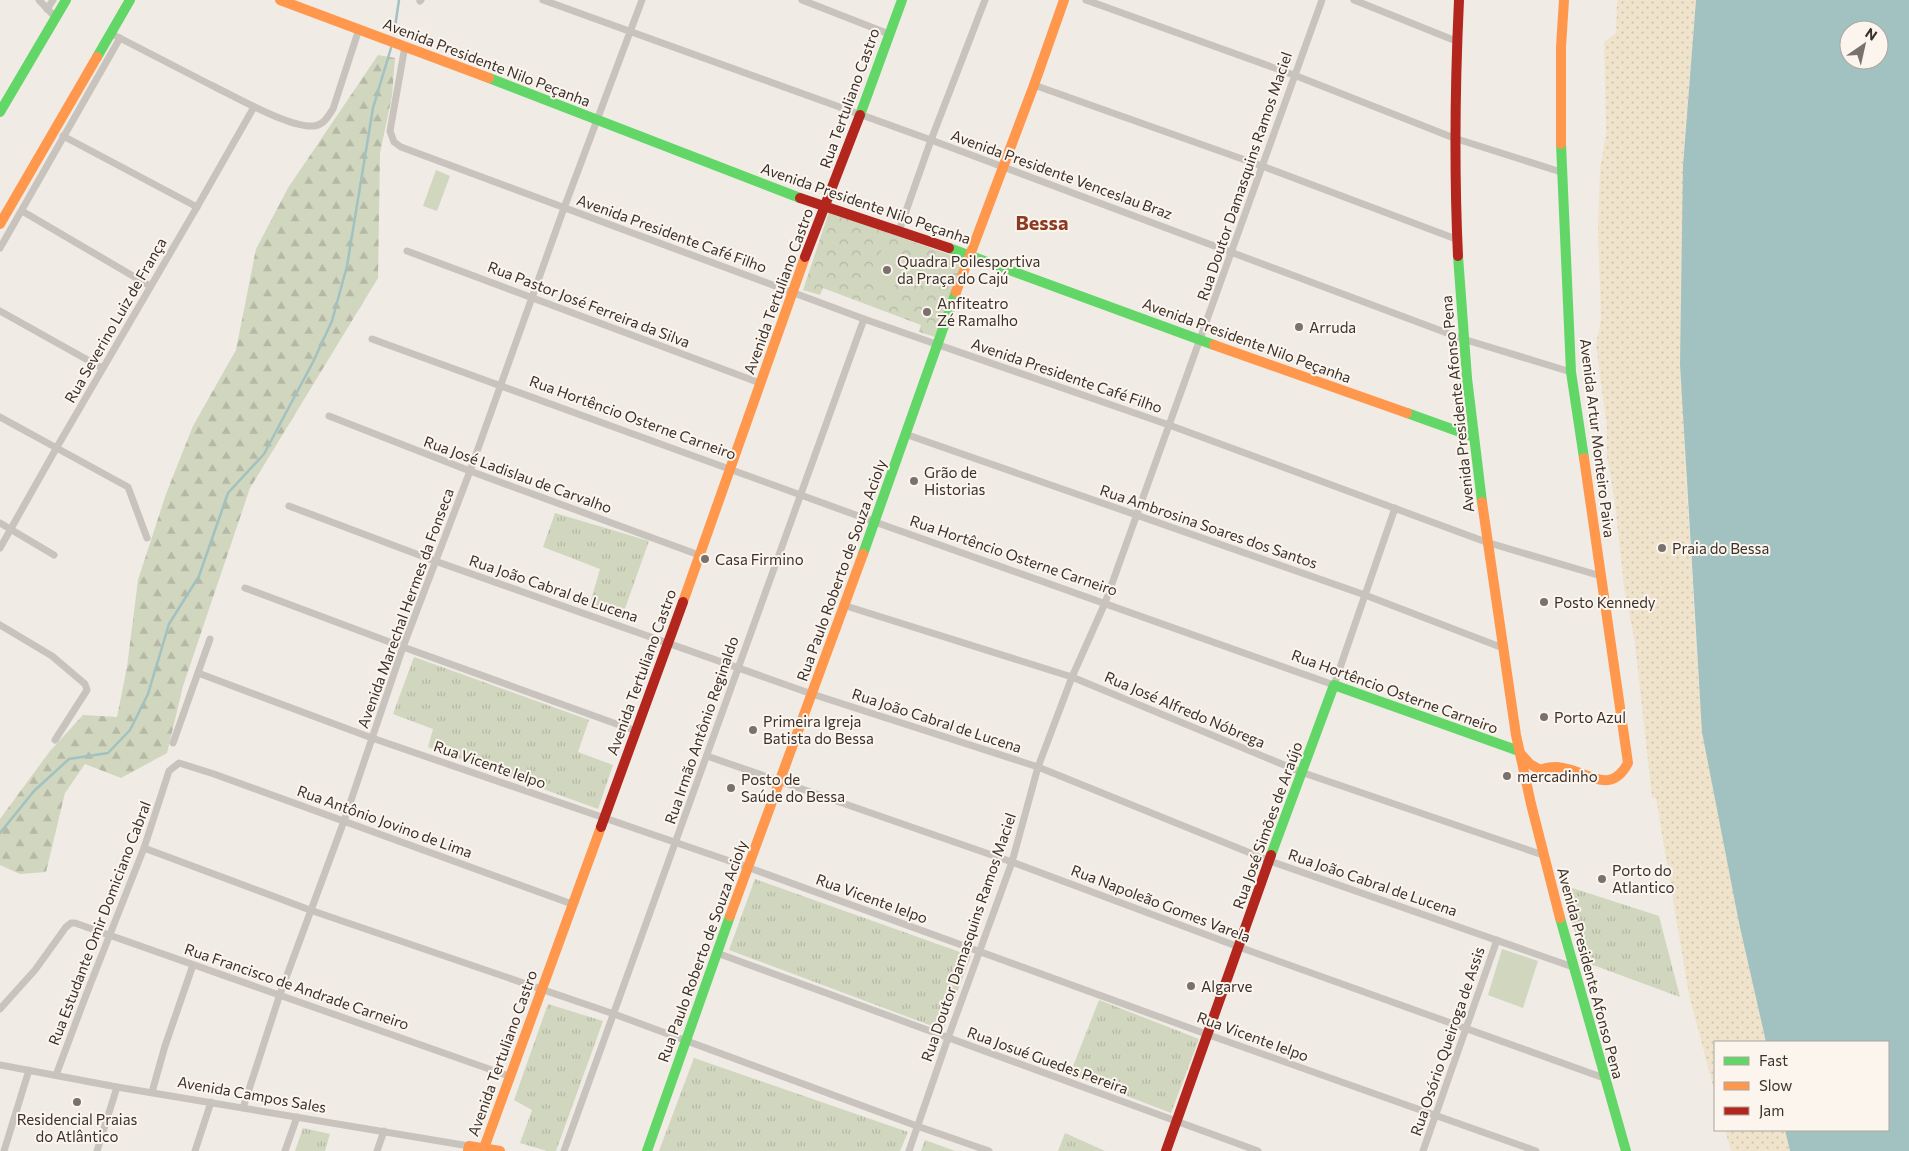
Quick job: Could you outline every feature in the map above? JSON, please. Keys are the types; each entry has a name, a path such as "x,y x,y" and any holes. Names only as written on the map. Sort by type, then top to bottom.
{"main road":[{"path":"0,112 66,0"},
{"path":"0,224 116,36 130,0"},
{"name":"Avenida Presidente Nilo Peçanha","path":"280,0 825,206 969,255 1474,437"},
{"name":"Rua Tertuliano Castro","path":"825,206 902,0"},
{"name":"Rua Paulo Roberto de Souza Acioly","path":"646,1151 843,605 875,522 969,255 1034,85 1064,0"},
{"name":"Avenida Presidente Afonso Pena","path":"1459,0 1456,41 1454,138 1456,238 1463,339 1486,542 1519,751 1543,855 1626,1151"},
{"name":"Avenida Artur Monteiro Paiva","path":"1540,770 1556,766 1565,767 1606,782 1616,780 1621,776 1625,770 1628,757 1571,372 1560,172 1561,47 1564,0"},
{"name":"Avenida Tertuliano Castro","path":"484,1148 825,206"},
{"name":"Rua Hortêncio Osterne Carneiro","path":"1334,685 1519,751 1530,764 1540,770"},
{"name":"Rua José Simões de Araújo","path":"1166,1151 1209,1035 1300,772 1334,685"},
{"name":"Avenida Presidente Afonso Pena","path":"1531,802 1535,781 1540,770"},
{"name":"Avenida Campos Sales","path":"469,1148 500,1151"}],"street":[{"path":"39,0 56,18"},
{"path":"47,9 52,0"},
{"name":"Avenida Presidente Venceslau Braz","path":"543,0 931,140 1463,339 1571,372"},
{"name":"Avenida Marechal Hermes da Fonseca","path":"243,1108 280,994 344,821 403,647 502,385 564,208 642,0"},
{"path":"802,0 890,34"},
{"path":"899,231 931,140 985,0"},
{"path":"1086,0 1294,75 1454,138 1560,172"},
{"name":"Rua Doutor Damasquins Ramos Maciel","path":"909,1151 1012,862 1038,767 1072,677 1105,603 1322,0"},
{"path":"1354,0 1456,41"},
{"path":"0,248 64,136 116,36 254,107 298,124 314,126 321,124 333,109 359,29"},
{"name":"Avenida Presidente Café Filho","path":"405,46 390,131 394,142 401,147 864,319 1169,425 1486,542 1601,576"},
{"path":"1034,85 1262,166 1456,238"},
{"name":"Rua Severino Luiz de França","path":"0,548 56,446 254,107"},
{"path":"64,136 197,207"},
{"path":"22,211 150,286"},
{"name":"Rua Pastor José Ferreira da Silva","path":"407,251 760,384"},
{"path":"0,311 102,368"},
{"name":"Rua Irmão Antônio Reginaldo","path":"564,1151 864,319"},
{"name":"Rua Hortêncio Osterne Carneiro","path":"372,338 875,522 1334,685"},
{"name":"Rua José Ladislau de Carvalho","path":"329,416 470,471 699,555"},
{"path":"0,417 128,487 147,538"},
{"name":"Rua Ambrosina Soares dos Santos","path":"905,434 1365,595 1503,648"},
{"name":"Rua João Cabral de Lucena","path":"289,506 435,561 812,694 1038,767 1270,861 1574,967"},
{"name":"Rua José Simões de Araújo","path":"1334,685 1395,508"},
{"path":"0,523 54,555"},
{"path":"245,588 636,731"},
{"name":"Rua José Alfredo Nóbrega","path":"843,605 1072,677 1300,772 1543,855"},
{"path":"0,625 52,656 85,684 87,690 55,740"},
{"path":"172,743 210,639"},
{"name":"Rua Vicente Ielpo","path":"198,673 372,738 748,867 1209,1035 1536,1151"},
{"name":"Rua Napoleão Gomes Varela","path":"707,756 1012,862 1239,947 1604,1078"},
{"name":"Rua Estudante Omir Domiciano Cabral","path":"56,1075 144,848 169,771 179,763 187,765"},
{"name":"Rua Antônio Jovino de Lima","path":"187,765 572,904"},
{"path":"144,848 310,910 614,1014 989,1151"},
{"name":"Rua Francisco de Andrade Carneiro","path":"0,1009 35,970 66,927 76,922 509,1076"},
{"name":"Rua Osório Queiroga de Assis","path":"1423,1151 1497,940"},
{"name":"Rua Josué Guedes Pereira","path":"717,954 1258,1151"},
{"path":"152,1092 165,1046 193,965"},
{"name":"Avenida Campos Sales","path":"0,1064 117,1087 469,1148"},
{"path":"4,1151 29,1070"},
{"path":"97,1151 117,1087"},
{"path":"195,1151 211,1102"},
{"path":"285,1151 296,1117"},
{"path":"377,1151 384,1132"}],"green space":[{"path":"378,55 395,58 392,96 380,153 378,278 250,488 183,686 167,753 121,778 85,764 65,793 46,872 20,874 0,865 0,819 50,751 83,715 117,717 127,667 138,580 166,494 193,426 236,350 256,249 288,188"},
{"path":"436,170 450,176 437,211 423,206"},
{"path":"829,212 965,260 935,337 919,332 921,325 823,288 820,295 803,290"},
{"name":"Quadra Poilesportiva da Praça do Cajú","path":"882,249 905,257 892,292 869,284"},
{"path":"929,254 944,259 936,285 919,279"},
{"path":"555,513 649,541 622,617 589,607 600,569 543,547"},
{"path":"414,657 589,720 578,752 613,765 598,809 428,747 433,729 393,714"},
{"path":"755,879 971,956 943,1030 729,950"},
{"path":"1563,885 1659,916 1680,997 1582,961"},
{"path":"1502,949 1538,961 1523,1008 1488,995"},
{"path":"1099,1000 1199,1039 1171,1113 1070,1074"},
{"path":"548,1004 603,1021 556,1151 547,1151 520,1143 532,1110 514,1100"},
{"path":"694,1058 908,1132 900,1151 659,1151"},
{"path":"303,1128 330,1134 325,1151 295,1151"},
{"path":"1065,1133 1105,1151 1058,1151"},
{"path":"925,1140 955,1151 921,1151"}],"sand":[{"name":"Praia do Bessa","path":"1617,0 1696,0 1683,160 1686,475 1699,687 1712,783 1739,923 1766,1041 1714,1041 1714,1089 1689,995 1656,798 1652,797 1635,643 1624,586 1615,503 1607,456 1607,427 1596,345 1601,319 1598,230 1600,170 1606,133 1604,42 1616,33"},
{"path":"1725,1131 1785,1131 1790,1151 1731,1151"}],"water":[{"path":"1696,0 1909,0 1909,1151 1790,1151 1785,1131 1889,1131 1889,1041 1766,1041 1739,923 1702,732 1680,364 1683,165"}],"waterway":[{"path":"394,34 399,0"},
{"path":"0,833 34,791 69,759 108,753 130,730 148,694 169,624 199,576 228,493 264,454 313,362 332,321 347,266 373,108 391,48"}],"traffic: fast":[{"path":"0,112 66,0"},
{"path":"97,57 130,0"},
{"path":"860,115 902,0"},
{"path":"489,78 800,198"},
{"path":"1561,144 1571,372 1584,458"},
{"path":"949,248 1214,345"},
{"path":"1458,256 1467,378 1482,502"},
{"path":"863,554 956,292"},
{"path":"1407,413 1474,437"},
{"path":"1271,855 1334,685 1519,751"},
{"path":"647,1151 730,916"},
{"path":"1560,918 1626,1151"}],"traffic: slow":[{"path":"280,0 489,78"},
{"path":"956,292 1064,0"},
{"path":"1561,144 1561,47 1564,0"},
{"path":"0,224 97,57"},
{"path":"683,602 805,257"},
{"path":"1214,345 1407,413"},
{"path":"1520,753 1530,764 1540,770 1554,767 1566,768 1600,780 1610,780 1619,775 1628,763 1584,458"},
{"path":"1482,502 1516,735 1531,804 1560,918"},
{"path":"730,916 863,554"},
{"path":"484,1148 601,827"},
{"path":"468,1151 469,1146 500,1151"}],"traffic: jam":[{"path":"1458,256 1456,128 1459,0"},
{"path":"805,257 860,115"},
{"path":"800,198 949,248"},
{"path":"601,827 683,602"},
{"path":"1166,1151 1271,855"}],"place":[{"name":"Quadra Poilesportiva da Praça do Cajú","path":"887,270"},
{"name":"Anfiteatro Zé Ramalho","path":"927,312"},
{"name":"Arruda","path":"1299,327"},
{"name":"Grão de Historias","path":"914,481"},
{"name":"Praia do Bessa","path":"1662,548"},
{"name":"Casa Firmino","path":"705,559"},
{"name":"Posto Kennedy","path":"1544,602"},
{"name":"Porto Azul","path":"1544,717"},
{"name":"Primeira Igreja Batista do Bessa","path":"753,730"},
{"name":"mercadinho","path":"1507,776"},
{"name":"Posto de Saúde do Bessa","path":"731,788"},
{"name":"Porto do Atlantico","path":"1602,879"},
{"name":"Algarve","path":"1191,986"},
{"name":"Residencial Praias do Atlântico","path":"77,1102"}],"district":[{"name":"Bessa","path":"1042,222"}]}
